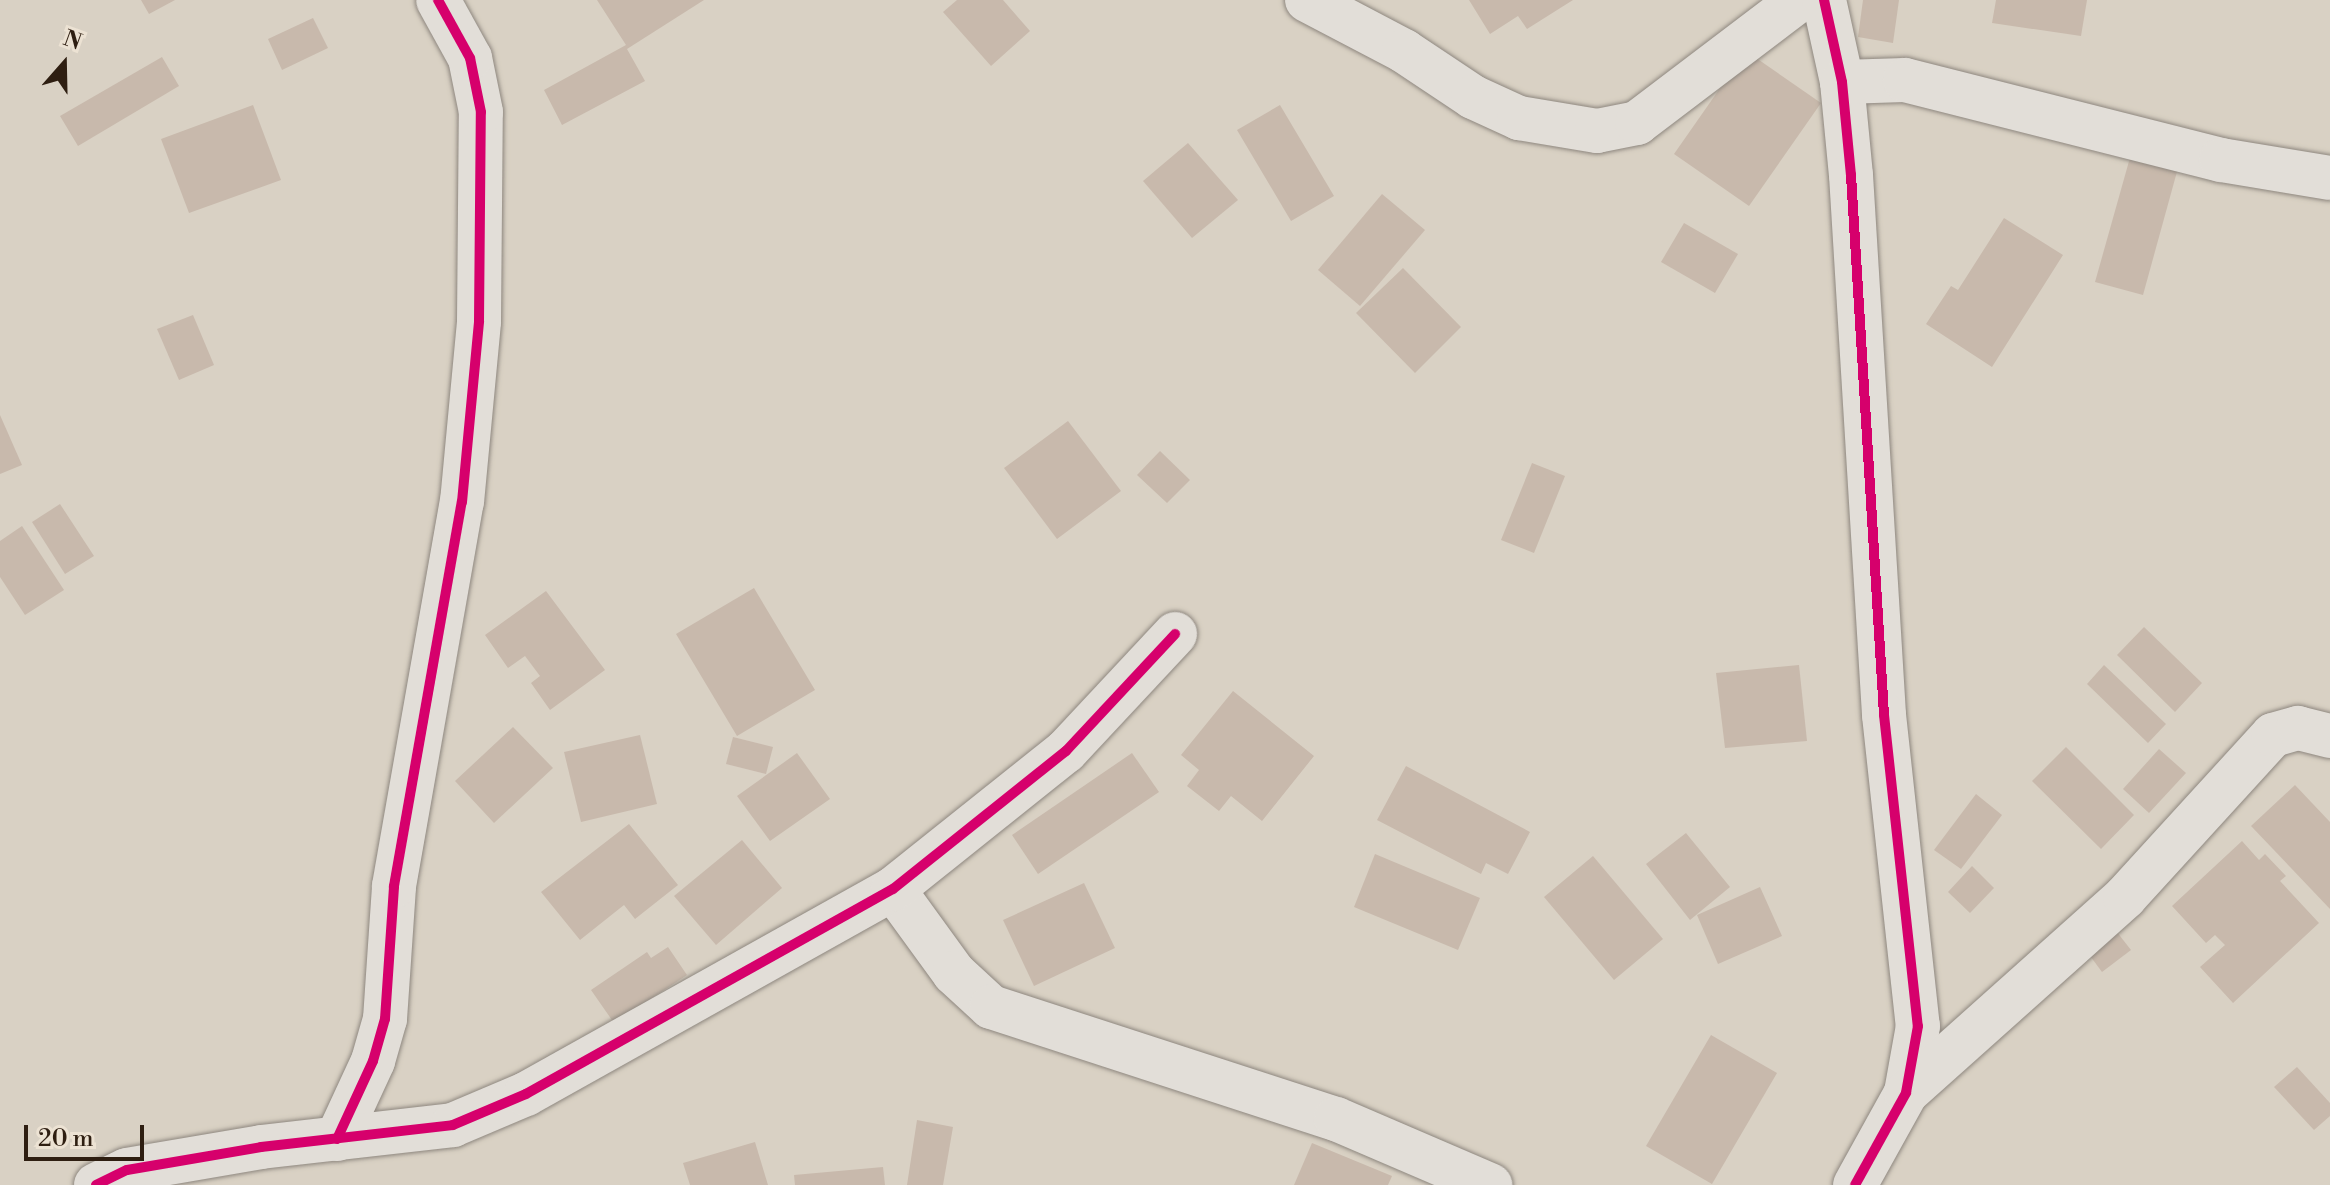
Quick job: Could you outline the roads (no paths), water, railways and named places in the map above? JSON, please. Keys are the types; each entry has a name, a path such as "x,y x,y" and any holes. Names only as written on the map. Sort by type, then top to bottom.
{"street":[{"path":"337,1139 373,1061 385,1019 394,886 462,502 479,321 481,112 470,58 438,0"},
{"path":"1307,0 1404,51 1473,97 1519,118 1597,131 1637,123 1799,0"},
{"path":"1824,0 1842,82 1884,715 1918,1026 1906,1093 1855,1185"},
{"path":"1842,82 1905,80 2221,160 2330,178"},
{"path":"96,1185 127,1170 453,1125 526,1094 893,889 1066,751 1175,634"},
{"path":"1906,1093 2125,897 2273,735 2298,728 2330,736"},
{"path":"893,889 954,973 991,1007 1336,1119 1490,1185"}]}
